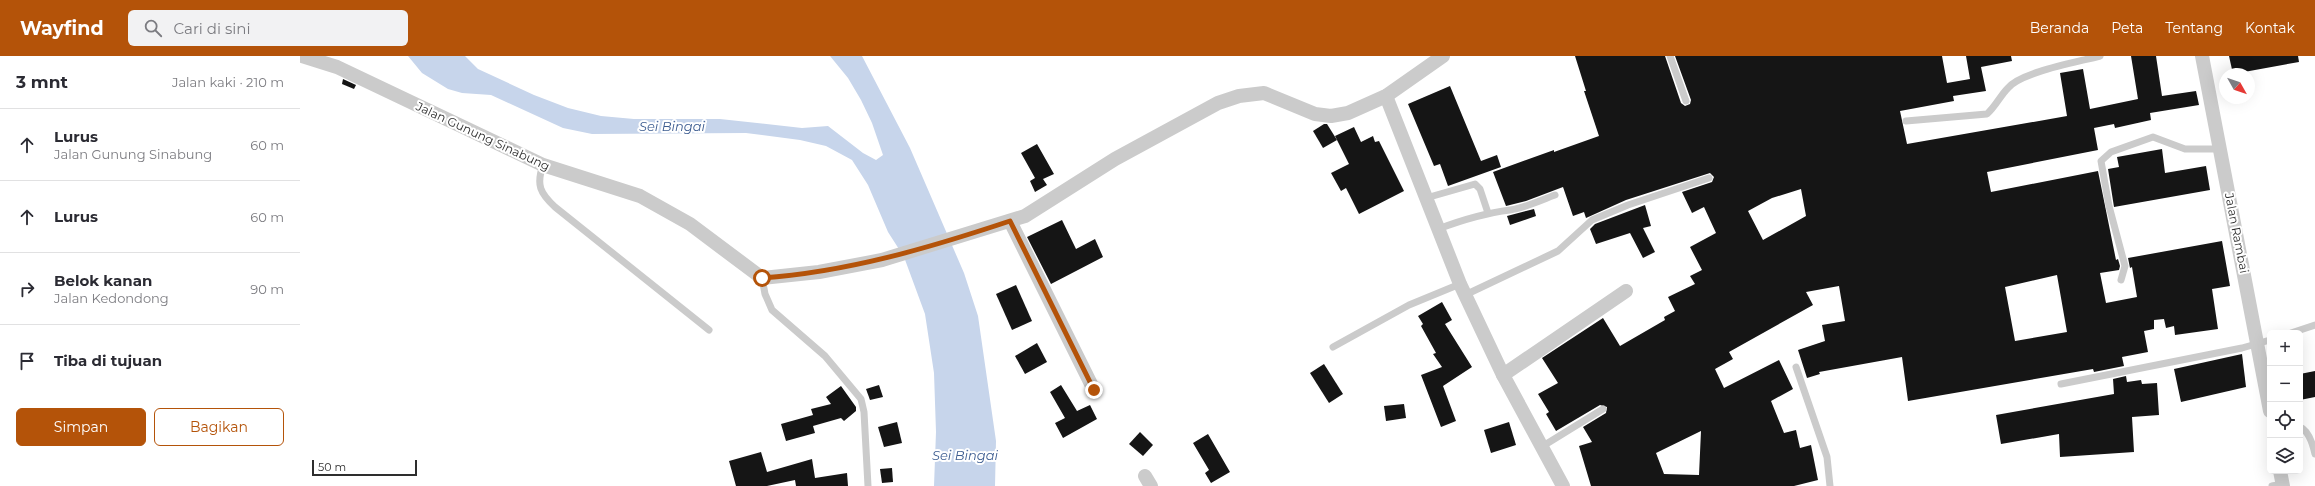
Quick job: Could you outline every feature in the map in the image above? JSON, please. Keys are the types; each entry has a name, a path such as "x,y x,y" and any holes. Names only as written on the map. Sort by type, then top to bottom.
{"street":[{"name":"Jalan Gunung Sinabung","path":"302,56 338,67 543,165 640,196 690,224 762,278"},
{"path":"762,278 819,272 882,260 1025,216 1115,159 1218,102 1239,96 1264,93 1314,114 1331,116 1348,114 1386,96 1443,56"},
{"name":"Jalan Rambai","path":"2202,56 2264,342 2269,402"},
{"path":"1386,96 1462,290 1503,375 1543,446 1563,486"},
{"path":"1010,221 1094,390"},
{"path":"1503,375 1626,291"}],"lane":[{"path":"1670,56 1686,101"},
{"path":"1906,121 1987,114 1997,106 2008,88 2021,78 2100,56"},
{"path":"2121,280 2125,266 2109,206 2101,161 2111,152 2153,137 2185,149 2221,148"},
{"path":"543,165 538,178 540,188 544,197 555,208 709,330"},
{"path":"1333,346 1409,305 1462,290 1558,251 1592,220 1628,205 1709,178"},
{"path":"1426,198 1475,184 1480,189 1488,213"},
{"path":"1438,229 1488,213 1510,210 1555,195"},
{"path":"762,278 765,294 772,310 825,356 861,400 864,412 868,486"},
{"path":"2300,330 2315,325"},
{"path":"2061,384 2264,342"},
{"path":"1796,367 1827,457 1830,486"},
{"path":"1543,446 1603,409"},
{"path":"2303,428 2313,444 2315,454"}],"water":[{"name":"Sei Bingai","path":"408,56 465,56 478,69 534,95 568,108 601,116 634,119 720,119 802,128 828,126 863,153 876,160 883,155 872,123 848,78 830,56 862,56 910,148 964,273 978,316 996,441 995,486 934,486 936,432 934,373 925,314 904,257 888,232 868,185 852,160 826,146 800,140 746,133 592,134 563,128 491,95 462,93 448,89 422,73"}],"building":[{"path":"1575,56 1665,56 1681,103 1685,106 1690,104 1691,100 1675,56 1942,56 1947,83 1970,79 1966,56 2011,56 2012,61 1981,67 1986,91 1953,96 1954,101 1900,111 1907,144 2067,116 2060,73 2083,69 2090,109 2138,99 2131,56 2156,56 2162,96 2196,91 2199,105 2150,113 2151,120 2115,128 2114,124 2094,128 2098,150 1987,172 1991,192 2098,171 2116,260 2118,259 2120,266 2119,270 2100,273 2106,303 2137,297 2132,267 2130,268 2128,258 2222,241 2230,286 2212,289 2218,329 2175,335 2174,326 2166,328 2164,319 2154,320 2154,329 2144,331 2148,352 2122,357 2124,366 2094,372 2093,369 1908,401 1902,357 1819,372 1820,374 1807,378 1798,350 1825,341 1822,325 1845,321 1839,286 1806,292 1813,305 1729,352 1733,359 1715,369 1724,388 1779,360 1793,389 1771,401 1784,433 1796,430 1800,448 1811,445 1818,480 1794,486 1591,486 1579,446 1592,442 1583,427 1606,413 1607,407 1600,405 1556,431 1546,414 1549,412 1538,394 1558,383 1542,358 1603,318 1620,346 1665,320 1664,317 1675,311 1668,297 1695,284 1690,276 1702,270 1690,247 1716,233 1704,207 1692,213 1682,192 1712,182 1714,177 1710,173 1626,200 1586,218 1584,212 1573,216 1563,187 1526,201 1506,206 1493,172 1554,150 1554,152 1599,136 1584,91 1586,91","holes":["1801,189 1806,216 1763,240 1748,211 1772,198","2057,275 2067,332 2015,341 2005,287","1701,431 1699,475 1664,474 1656,453"]},
{"path":"2229,56 2298,56 2299,62 2255,70 2255,68 2232,68"},
{"path":"343,79 356,85 354,89 342,84"},
{"path":"1450,86 1481,161 1497,155 1501,167 1448,186 1440,164 1434,166 1408,104"},
{"path":"1324,124 1327,124 1337,140 1323,148 1313,131"},
{"path":"1354,127 1361,142 1373,136 1375,142 1379,141 1404,191 1359,214 1346,188 1341,191 1331,173 1349,164 1335,136"},
{"path":"1037,144 1054,174 1043,179 1047,185 1035,192 1030,181 1035,178 1021,153"},
{"path":"2162,149 2165,173 2206,166 2210,190 2114,207 2108,169 2119,167 2117,157"},
{"path":"1645,205 1651,226 1643,228 1655,252 1643,258 1630,233 1596,244 1590,229 1595,224"},
{"path":"1534,209 1536,216 1510,225 1507,216"},
{"path":"1062,220 1076,249 1095,239 1103,257 1051,284 1027,237"},
{"path":"1016,285 1032,321 1012,330 996,294"},
{"path":"1442,302 1452,320 1445,324 1472,367 1443,386 1456,421 1441,427 1421,375 1442,367 1433,354 1436,353 1421,326 1423,324 1418,316"},
{"path":"1037,343 1047,362 1025,374 1015,356"},
{"path":"2242,354 2246,387 2181,402 2174,369"},
{"path":"1324,364 1343,394 1329,403 1310,373"},
{"path":"2315,371 2315,397 2303,399 2303,373"},
{"path":"2126,376 2127,382 2141,380 2142,384 2157,383 2159,415 2132,417 2134,452 2060,457 2059,434 2001,444 1996,415 2114,394 2113,379"},
{"path":"879,385 883,397 870,400 866,389"},
{"path":"1061,385 1077,411 1090,405 1097,419 1063,438 1055,423 1065,418 1050,392"},
{"path":"841,386 856,407 856,411 844,421 841,418 813,426 815,433 786,441 781,424 813,415 811,409 831,404 826,397"},
{"path":"1404,404 1406,418 1386,421 1384,406"},
{"path":"897,422 902,443 884,447 878,427"},
{"path":"1509,422 1516,445 1491,453 1484,430"},
{"path":"1140,432 1153,445 1143,456 1129,444"},
{"path":"1208,434 1230,472 1211,483 1205,473 1209,470 1193,443"},
{"path":"761,452 767,472 812,459 815,478 847,473 848,486 796,486 795,480 767,486 736,486 729,461"},
{"path":"892,468 893,482 882,483 880,469"}],"route":[{"path":"762,278 819,272 882,260 1010,221 1094,390"}]}
